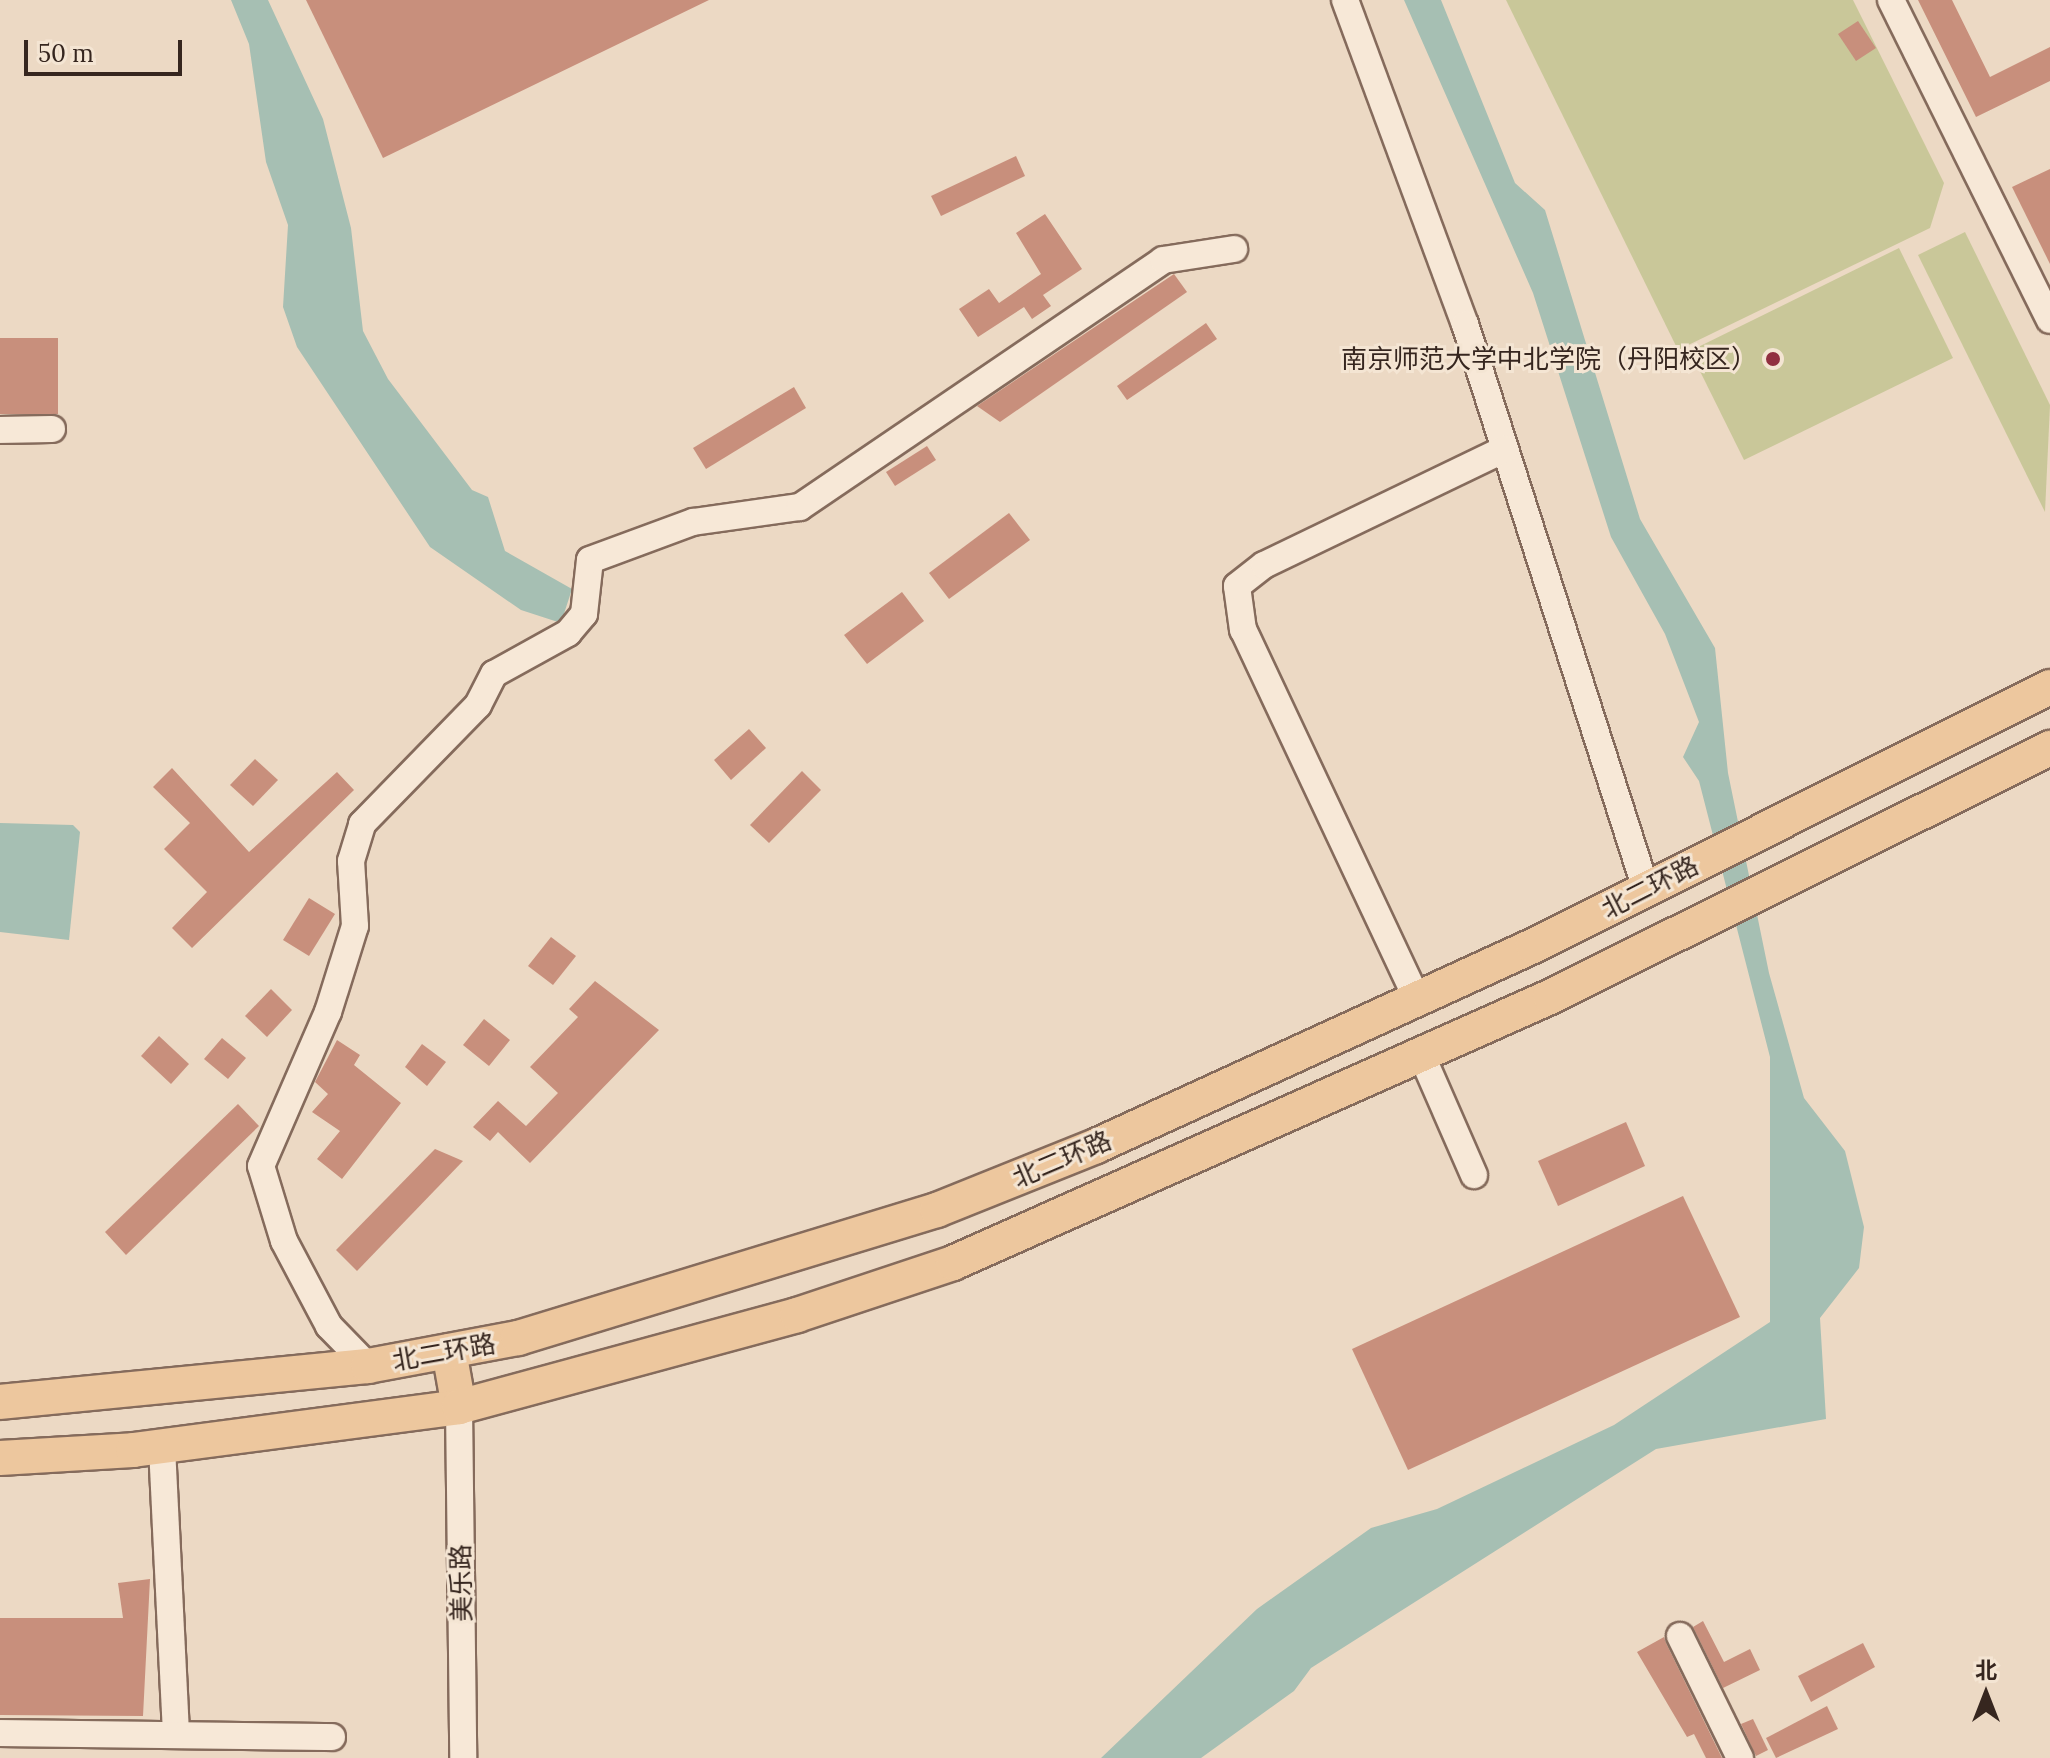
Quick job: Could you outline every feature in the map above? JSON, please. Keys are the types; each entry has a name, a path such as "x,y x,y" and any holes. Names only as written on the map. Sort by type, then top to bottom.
{"main road":[{"name":"北二环路","path":"0,1402 368,1366 518,1338 937,1210 1410,1002 1646,889 2050,687"},
{"name":"北二环路","path":"0,1458 162,1447 459,1407 782,1320 953,1263 1422,1056 2050,748"},
{"path":"1410,1002 1422,1056"},
{"path":"449,1351 459,1407"}],"street":[{"path":"1345,0 1505,449 1646,889"},
{"path":"1891,0 2050,320"},
{"path":"368,1366 329,1326 291,1255 261,1166 328,1012 355,926 351,861 362,824 478,705 494,674 568,633 584,614 590,560 693,522 800,507 1163,260 1234,249"},
{"path":"0,430 52,429"},
{"path":"1410,1002 1243,630 1237,586 1264,565 1505,449"},
{"path":"1422,1056 1474,1175"},
{"name":"美乐路","path":"459,1407 463,1758"},
{"path":"162,1447 176,1735"},
{"path":"1680,1636 1740,1758"},
{"path":"0,1733 332,1737"}],"shaded area":[{"path":"231,0 268,0 323,119 351,228 363,331 388,379 472,490 488,497 505,551 572,589 561,623 521,610 430,547 297,347 283,307 288,225 266,162 249,44"},
{"path":"1404,0 1441,0 1515,183 1545,210 1640,519 1715,648 1728,773 1769,973 1804,1098 1845,1151 1864,1227 1859,1268 1820,1318 1826,1419 1656,1449 1311,1668 1294,1691 1201,1758 1101,1758 1257,1609 1371,1528 1437,1509 1614,1425 1770,1322 1770,1057 1699,781 1683,757 1699,722 1665,634 1611,537 1533,293"},
{"path":"1506,0 1853,0 1944,183 1930,228 1678,350"},
{"path":"1965,232 2050,405 2045,512 1918,255"},
{"path":"1899,248 1953,358 1744,460 1690,351"},
{"path":"0,823 73,825 80,832 69,940 0,932"}],"building":[{"path":"306,0 709,0 383,158"},
{"path":"1918,0 1952,0 1990,77 2050,47 2050,81 1976,117"},
{"path":"1858,21 1876,48 1856,61 1838,34"},
{"path":"1016,156 1025,176 941,216 931,196"},
{"path":"2050,169 2050,264 2012,187"},
{"path":"1045,214 1082,269 1043,295 1051,306 1032,319 1024,307 978,337 959,309 989,289 999,303 1041,274 1016,233"},
{"path":"1174,274 1187,292 1000,422 977,406"},
{"path":"1206,323 1217,339 1127,400 1117,386"},
{"path":"0,338 58,338 58,414 0,414"},
{"path":"794,387 806,408 706,469 693,448"},
{"path":"927,446 936,460 895,486 886,472"},
{"path":"1009,513 1030,540 949,599 929,573"},
{"path":"902,592 924,621 867,664 844,635"},
{"path":"749,729 766,748 731,780 714,760"},
{"path":"255,759 278,780 253,806 230,785"},
{"path":"172,768 249,852 337,772 354,790 192,948 172,928 207,892 164,849 190,823 153,787"},
{"path":"802,771 821,790 769,843 750,825"},
{"path":"309,898 335,914 309,956 283,940"},
{"path":"551,937 576,956 553,985 528,966"},
{"path":"595,981 659,1030 530,1163 498,1132 490,1141 473,1127 498,1101 526,1126 558,1093 530,1067 578,1017 569,1009"},
{"path":"271,989 292,1010 267,1037 245,1016"},
{"path":"484,1019 510,1040 489,1066 463,1045"},
{"path":"159,1036 189,1064 171,1084 141,1056"},
{"path":"222,1038 246,1058 228,1079 204,1059"},
{"path":"337,1040 360,1055 354,1065 401,1103 342,1179 317,1159 340,1131 312,1112 328,1094 315,1082"},
{"path":"422,1044 446,1062 427,1086 405,1067"},
{"path":"238,1104 259,1126 126,1255 105,1232"},
{"path":"1626,1122 1645,1166 1558,1206 1538,1161"},
{"path":"435,1149 463,1161 357,1271 336,1250"},
{"path":"1683,1196 1740,1317 1408,1470 1352,1349"},
{"path":"150,1579 143,1716 0,1715 0,1618 123,1618 118,1583"},
{"path":"1703,1621 1724,1662 1750,1649 1760,1670 1723,1688 1693,1627"},
{"path":"1664,1637 1722,1758 1706,1758 1694,1734 1687,1737 1637,1652"},
{"path":"1863,1643 1875,1667 1811,1702 1798,1676"},
{"path":"1827,1706 1838,1729 1776,1758 1766,1738"},
{"path":"1753,1719 1768,1750 1756,1756 1741,1724"}],"place":[{"name":"南京师范大学中北学院（丹阳校区）","path":"1773,359"}]}
